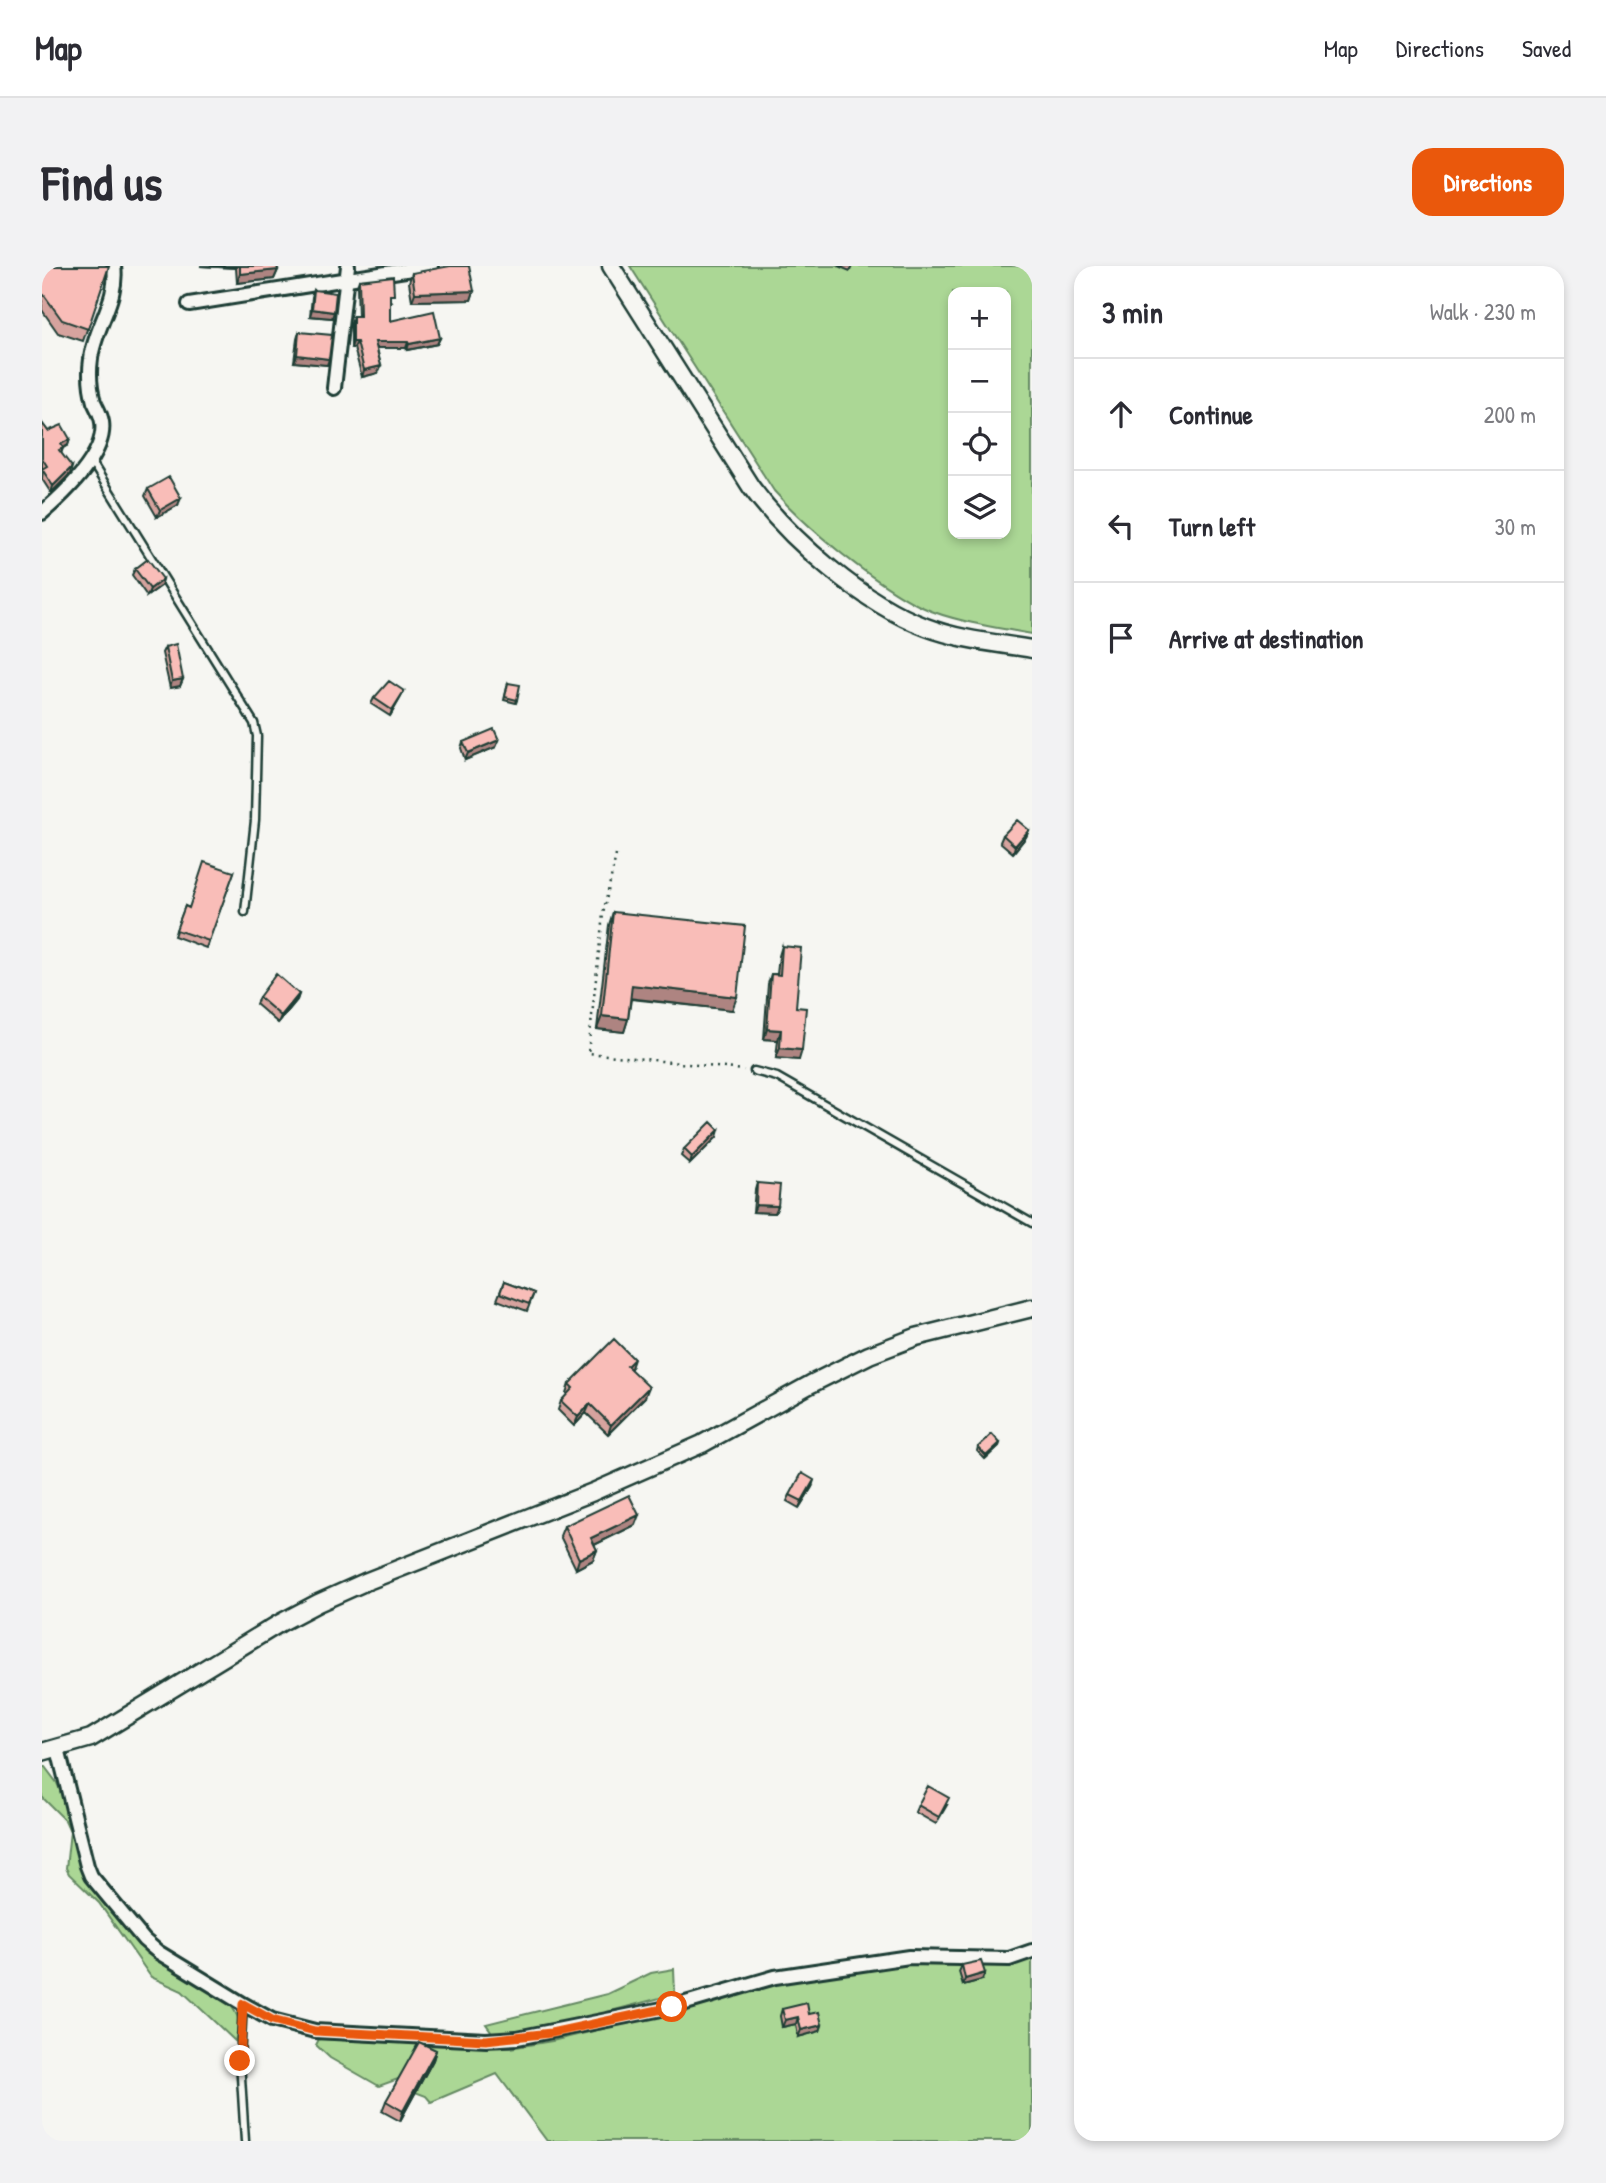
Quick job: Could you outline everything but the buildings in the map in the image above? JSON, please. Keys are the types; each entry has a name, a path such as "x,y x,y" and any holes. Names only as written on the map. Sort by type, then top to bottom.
{"street":[{"path":"42,513 64,493 91,461 101,436 102,422 94,401 90,378 91,357 111,296 116,276 114,266"},
{"path":"189,304 347,272 431,266"},
{"path":"611,266 751,487 766,508 802,545 857,588 927,628 1032,649"},
{"path":"334,388 347,272"},
{"path":"1032,1308 916,1337 869,1355 702,1444 593,1492 330,1598 280,1623 91,1738 50,1750 86,1866 144,1940 158,1952 272,2020 315,2031 486,2040 551,2033 672,2007 775,1977 909,1957 1009,1959 1032,1951"}],"lane":[{"path":"91,461 254,723 257,736 255,820 245,912"},
{"path":"754,1071 777,1077 1032,1223"},
{"path":"243,2004 240,2061 244,2141"}],"path":[{"path":"616,855 603,914 588,1053 754,1071"}],"green space":[{"path":"630,266 1032,266 1032,634 976,624 907,600 830,544 774,491"},
{"path":"42,1767 45,1767 57,1783 73,1820 84,1875 146,1953 228,2002 238,2020 235,2041 182,1991 151,1977 99,1903 69,1874 66,1868 70,1831 65,1820 42,1797"},
{"path":"1032,1957 1032,2141 547,2141 497,2074 431,2102 426,2096 415,2092 401,2078 379,2086 330,2058 316,2045 319,2039 510,2048 552,2041 656,2016 768,1983 912,1961"},
{"path":"674,1969 675,1994 581,2019 494,2035 486,2024 607,1994 651,1973"}],"route":[{"path":"240,2061 243,2004 272,2020 315,2031 486,2040 551,2033 672,2007"}]}
